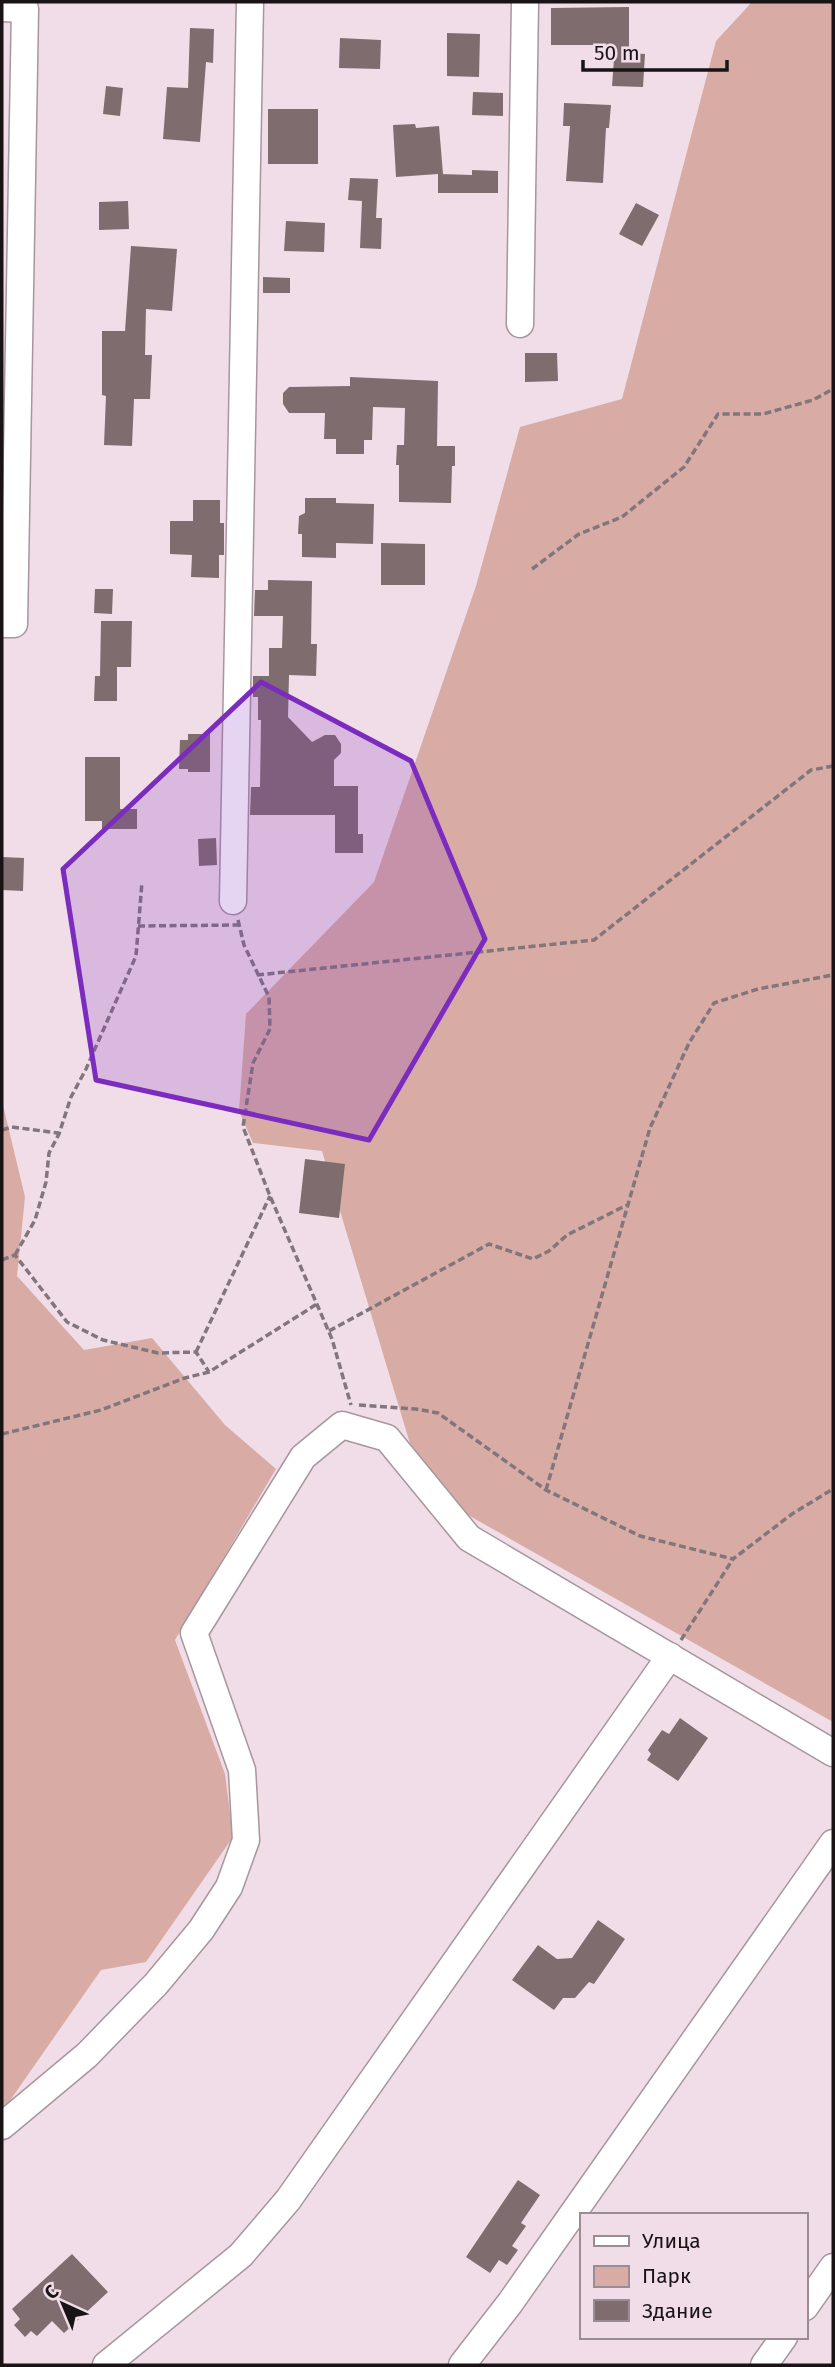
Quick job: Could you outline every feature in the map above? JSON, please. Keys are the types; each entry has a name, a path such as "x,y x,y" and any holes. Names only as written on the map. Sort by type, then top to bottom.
{"street":[{"path":"237,913 250,2"},
{"path":"520,324 525,2"},
{"path":"2,8 24,9 14,624 2,624"},
{"path":"2,2126 87,2055 156,1984 201,1930 229,1887 246,1840 242,1770 194,1633 303,1457 342,1425 387,1438 469,1538 833,1753"},
{"path":"106,2365 242,2255 288,2200 670,1656"},
{"path":"462,2365 510,2303 833,1843"},
{"path":"807,2304 833,2267"},
{"path":"764,2365 783,2339"}],"path":[{"path":"532,569 579,534 622,517 684,467 718,414 763,414 813,400 833,389"},
{"path":"257,975 594,940 811,770 833,766"},
{"path":"2,1260 15,1255 35,1220 46,1182 49,1153 71,1097 136,956 142,882"},
{"path":"138,926 237,913 244,945 269,997 270,1029 253,1063 243,1127 329,1331 350,1405 438,1413 546,1490 640,1536 733,1559"},
{"path":"546,1490 650,1128 689,1043 714,1003 758,989 833,975"},
{"path":"2,1130 12,1127 59,1133"},
{"path":"196,1352 270,1196"},
{"path":"329,1331 489,1244 533,1259 549,1251 567,1236 629,1204"},
{"path":"15,1255 67,1322 114,1343 158,1353 196,1352"},
{"path":"2,1434 102,1410 185,1378 209,1373 317,1304"},
{"path":"196,1352 209,1373"},
{"path":"670,1656 733,1559 792,1514 833,1489"}],"highlighted area":[{"path":"261,682 411,761 485,939 369,1140 96,1080 63,869"}],"green space":[{"path":"752,2 833,2 833,1722 424,1490 322,1151 253,1143 239,1111 246,1014 374,882 476,586 520,427 622,399 716,41"},
{"path":"2,1101 25,1197 17,1276 84,1350 152,1338 225,1425 276,1469 175,1640 225,1774 233,1837 146,1962 101,1970 2,2112"}],"building":[{"path":"629,7 629,53 645,54 643,87 612,86 615,45 551,45 551,8"},
{"path":"190,28 214,29 213,63 206,62 200,142 163,139 167,87 188,88"},
{"path":"447,33 480,34 479,77 447,76"},
{"path":"340,38 381,40 380,69 339,68"},
{"path":"106,86 123,88 120,116 103,114"},
{"path":"473,92 503,93 503,116 472,115"},
{"path":"564,103 611,105 609,128 606,128 603,183 566,181 570,126 563,126"},
{"path":"268,109 318,109 318,164 268,164"},
{"path":"415,124 416,128 439,126 443,174 440,174 472,175 472,170 498,171 498,193 438,193 438,174 396,177 393,125"},
{"path":"350,178 378,179 376,218 382,218 381,249 360,248 362,201 348,200"},
{"path":"128,201 129,229 99,230 99,202"},
{"path":"636,203 659,215 642,246 619,234"},
{"path":"286,221 325,223 324,252 284,251"},
{"path":"131,246 177,249 172,311 146,309 145,355 152,355 150,399 134,399 132,446 104,445 106,396 102,395 102,331 125,331"},
{"path":"263,277 290,278 290,293 263,293"},
{"path":"525,353 557,353 558,381 525,382"},
{"path":"350,377 438,381 437,446 455,446 451,503 399,502 397,445 404,445 405,408 373,407 372,440 364,440 364,454 336,454 336,439 324,439 325,413 289,413 283,404 283,393 289,387 350,386"},
{"path":"305,498 336,498 336,503 374,504 373,544 336,543 336,558 302,557 302,534 298,534 299,516 305,513"},
{"path":"193,500 220,500 220,523 224,523 224,555 219,555 219,578 191,577 192,555 170,554 170,521 193,521"},
{"path":"381,543 425,544 425,585 381,585"},
{"path":"268,580 312,581 311,644 317,644 316,676 289,675 288,717 312,742 325,735 335,735 341,744 341,753 334,760 334,786 358,786 358,834 363,834 363,853 335,853 335,815 250,815 251,787 260,787 261,720 258,720 258,697 253,697 253,676 269,676 269,648 282,648 283,616 254,616 255,590 268,590"},
{"path":"95,589 113,589 112,614 94,613"},
{"path":"101,621 132,621 131,667 117,667 117,701 94,701 95,676 100,676"},
{"path":"188,734 210,734 210,772 188,772 188,769 179,769 180,740 188,740"},
{"path":"85,757 120,757 120,809 137,809 137,829 102,829 102,821 85,821"},
{"path":"216,838 217,865 199,866 198,839"},
{"path":"2,857 24,858 23,891 2,890"},
{"path":"305,1159 345,1164 339,1218 299,1213"},
{"path":"680,1718 708,1738 678,1781 647,1760 651,1754 648,1750 662,1730 669,1734"},
{"path":"598,1920 625,1939 594,1984 589,1982 575,1998 563,1998 554,2010 512,1980 538,1945 557,1959 572,1958"},
{"path":"518,2180 540,2195 521,2223 526,2226 512,2246 518,2250 507,2265 499,2260 490,2273 466,2257"},
{"path":"72,2254 108,2292 64,2333 52,2321 37,2336 31,2331 25,2337 14,2325 20,2319 12,2309"}]}
